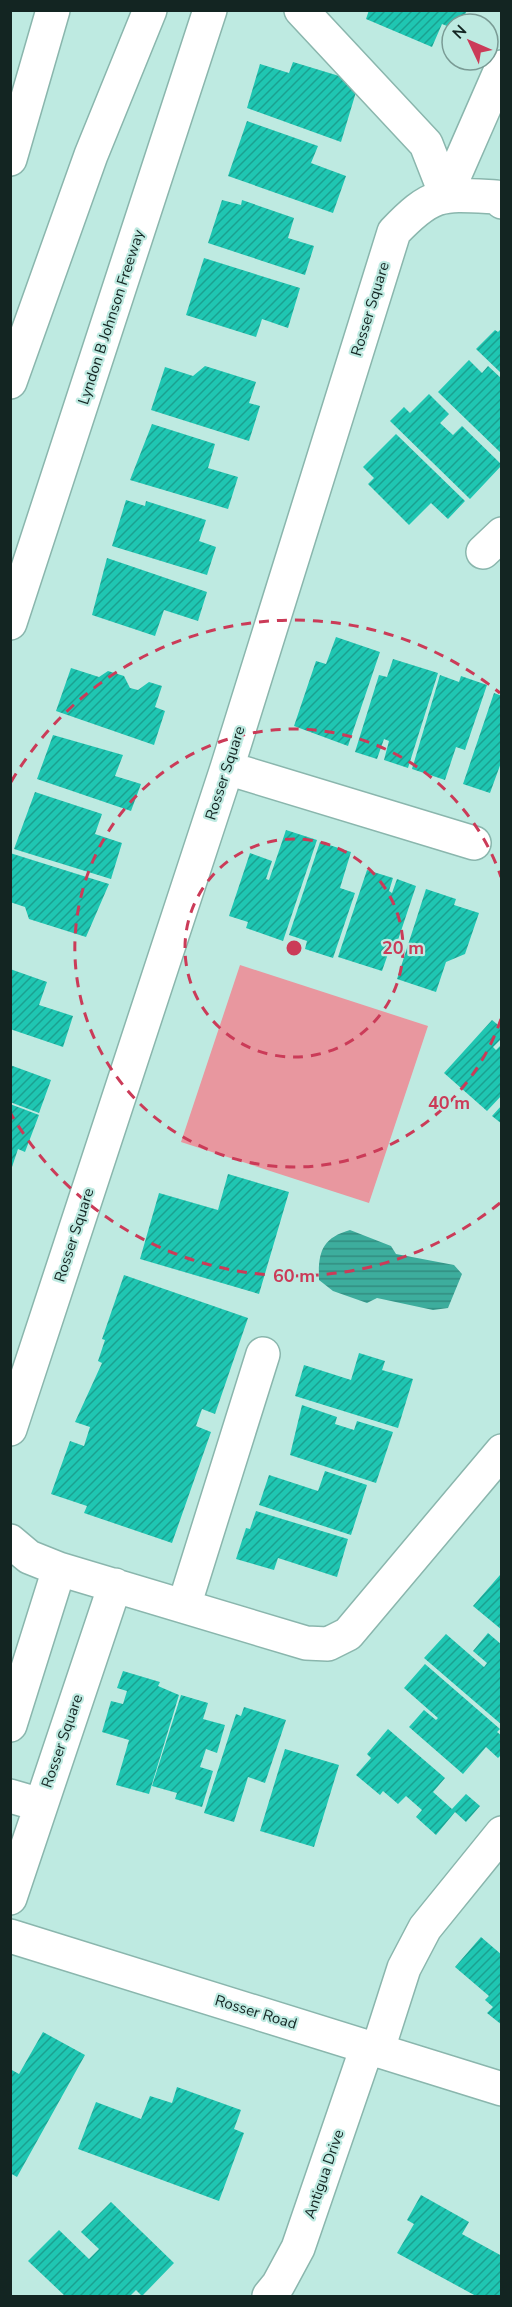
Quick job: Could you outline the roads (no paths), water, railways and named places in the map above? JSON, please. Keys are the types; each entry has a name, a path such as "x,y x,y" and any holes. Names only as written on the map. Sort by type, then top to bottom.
{"main road":[{"path":"10,159 52,10"},
{"path":"10,382 92,155 150,10"},
{"name":"Lyndon B Johnson Freeway","path":"10,623 210,10"},
{"path":"301,10 426,144 446,195"},
{"path":"446,195 501,67"},
{"name":"Rosser Square","path":"10,1429 227,768 394,232 417,208 446,195 496,197 501,202"},
{"path":"227,768 474,843"},
{"path":"184,1606 263,1354"},
{"path":"10,1541 29,1557 59,1569 306,1643 328,1644 348,1634 501,1451"},
{"path":"10,1725 59,1569"},
{"name":"Rosser Square","path":"10,1898 26,1800 115,1586"},
{"name":"Antigua Drive","path":"269,2296 278,2285 298,2248 404,1968 425,1928 501,1833"},
{"name":"Rosser Road","path":"10,1936 501,2090"}]}
